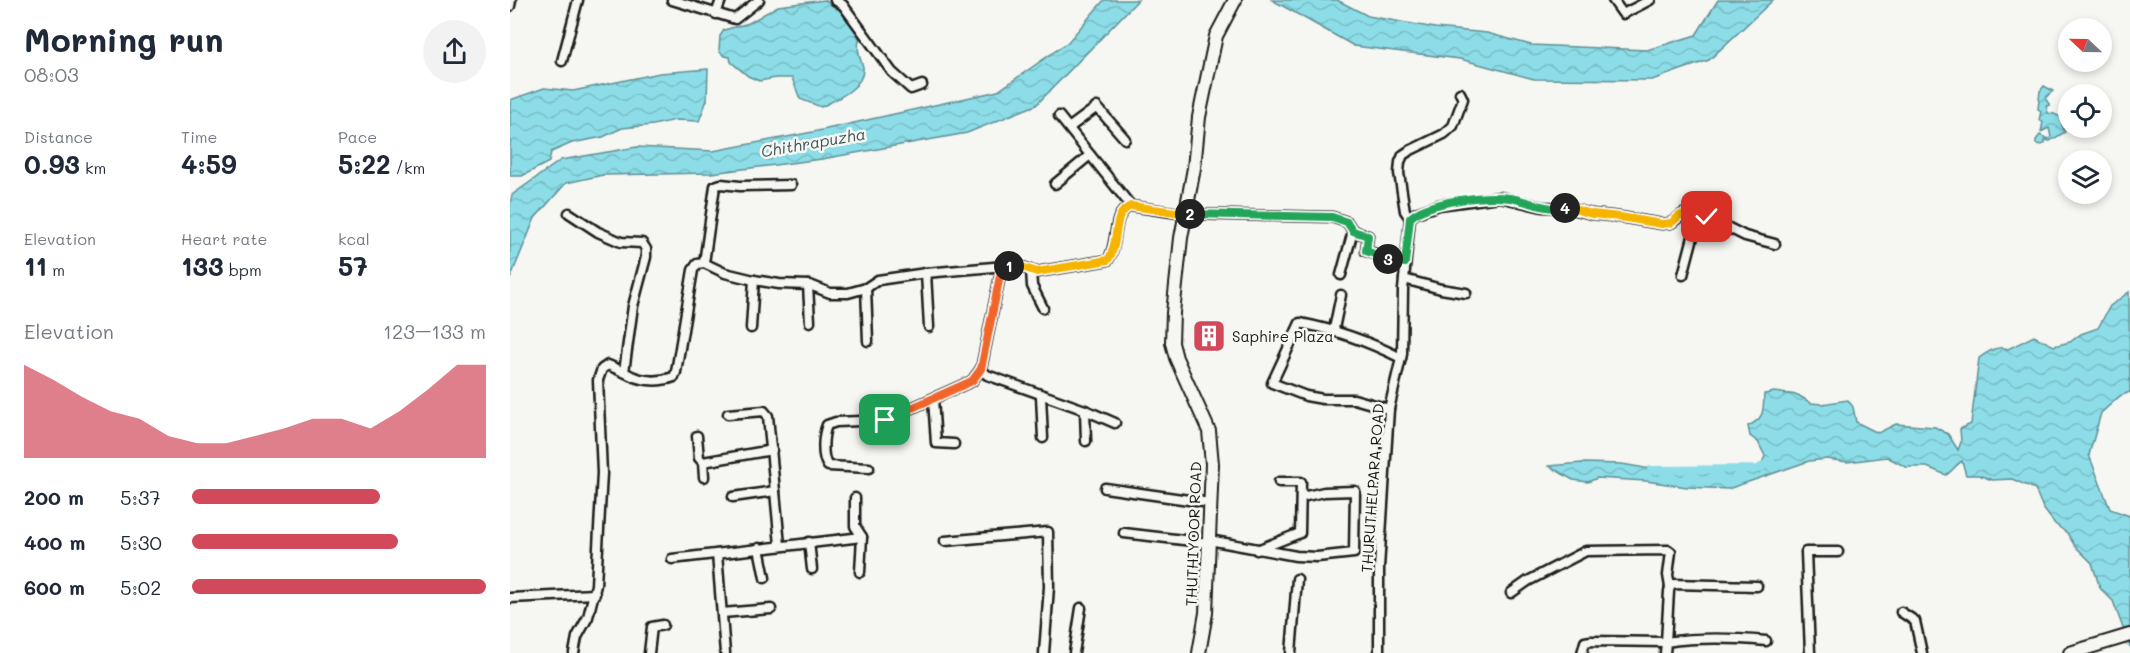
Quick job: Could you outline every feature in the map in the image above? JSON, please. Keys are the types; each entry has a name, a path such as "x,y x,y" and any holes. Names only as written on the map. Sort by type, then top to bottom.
{"main road":[{"name":"THUTHIYOOR ROAD","path":"1199,653 1206,613 1212,464 1209,431 1172,344 1180,249 1194,168 1199,117 1216,36 1235,0"},
{"path":"2070,653 2130,635"}],"street":[{"path":"510,6 511,0"},
{"path":"562,61 578,0"},
{"path":"672,0 735,19 759,0"},
{"path":"716,14 721,0"},
{"path":"835,0 843,5 892,72 911,89 922,85"},
{"path":"1613,0 1623,14 1650,0"},
{"path":"1460,93 1463,99 1453,126 1444,134 1403,155 1400,162 1399,173 1405,211 1410,218 1416,213 1438,205 1500,197 1542,207 1574,209 1592,214 1662,224 1671,223 1689,212 1707,217 1750,238 1776,244"},
{"path":"1070,127 1097,106 1125,139"},
{"path":"1059,116 1131,206"},
{"path":"1055,184 1090,155"},
{"path":"704,263 715,186 721,184 791,185"},
{"path":"573,653 577,637 588,617 595,594 602,473 598,380 602,369 608,365 634,378 647,381 674,377 680,356 693,270 697,264 704,263 725,273 753,280 808,285 830,293 848,293 866,288 878,280 926,273 1016,265 1037,272 1108,260 1114,251 1119,215 1131,206 1185,214 1332,217 1347,222 1353,231 1368,236 1366,251 1405,263"},
{"path":"569,213 598,232 621,242 642,243 646,249 633,306 624,372"},
{"path":"1683,275 1693,237 1694,213"},
{"name":"THURUTHELPARA ROAD","path":"1379,653 1379,568 1389,409 1401,358 1405,263 1410,218"},
{"path":"1341,275 1353,231"},
{"path":"869,468 828,466 825,461 824,434 827,425 836,422 885,420 972,381 981,369 1002,266"},
{"path":"1030,270 1032,286 1043,308"},
{"path":"926,273 929,327"},
{"path":"1404,279 1466,293"},
{"path":"751,328 753,280"},
{"path":"808,285 810,322"},
{"path":"866,288 868,341"},
{"path":"1334,329 1341,296"},
{"path":"1389,409 1354,399 1323,399 1306,396 1272,383 1300,323 1334,329 1374,344 1401,358"},
{"path":"981,369 987,375 1086,410 1115,423"},
{"path":"1041,396 1043,438"},
{"path":"933,399 936,443 954,444"},
{"path":"1086,410 1086,441"},
{"path":"728,414 767,412 780,546"},
{"path":"697,436 704,477"},
{"path":"703,462 772,450"},
{"path":"1257,550 1300,533 1302,497 1300,482 1279,482"},
{"path":"1105,488 1210,503"},
{"path":"1124,533 1209,542 1284,555 1317,557 1354,553 1355,490 1324,492 1302,497"},
{"path":"733,497 775,491"},
{"path":"855,498 855,526 862,537 860,572"},
{"path":"945,541 1048,532 1049,588 1044,653"},
{"path":"672,559 862,537"},
{"path":"1282,540 1284,555"},
{"path":"809,542 812,569"},
{"path":"759,548 765,578"},
{"path":"1511,593 1528,581 1587,551 1668,550 1671,552 1668,575 1670,587 1665,653"},
{"path":"1810,653 1806,552 1838,552"},
{"path":"717,554 725,653"},
{"path":"1291,653 1297,579"},
{"path":"1670,587 1671,584 1757,586"},
{"path":"510,598 595,594"},
{"path":"1074,653 1081,608"},
{"path":"722,613 771,609"},
{"path":"1901,612 1915,621 1922,653"},
{"path":"648,653 650,630 654,626 663,625"},
{"path":"1582,653 1585,642 1591,641 1666,642 1708,639 1766,641"}],"water":[{"path":"825,0 844,13 860,34 858,48 863,67 859,81 854,87 841,97 821,107 800,99 792,78 759,81 748,76 731,62 730,57 724,56 719,51 720,36 724,30 749,23 778,6"},
{"name":"Chithrapuzha","path":"1104,0 1138,0 1036,105 967,133 822,159 711,173 603,175 566,183 535,218 510,279 512,195 561,160 637,147 713,151 813,132 998,91 1068,42"},
{"path":"1272,0 1337,0 1368,16 1435,28 1487,33 1531,45 1647,50 1696,35 1718,0 1773,0 1709,60 1652,80 1534,79 1460,59 1354,46"},
{"path":"708,69 707,100 699,121 675,120 622,128 603,137 572,143 551,152 549,162 522,176 510,176 510,100 544,88 573,91 660,73"},
{"path":"2044,86 2053,91 2047,96 2046,100 2050,105 2046,106 2048,113 2058,116 2058,136 2050,141 2045,140 2042,145 2036,144 2040,135 2048,139 2051,137 2049,128 2041,132 2043,122 2039,120 2041,111 2038,109 2040,91"},
{"path":"2129,292 2130,392 2120,396 2101,413 2089,455 2110,509 2130,516 2130,647 2113,601 2100,588 2092,563 2075,546 2067,533 2055,524 2043,508 2035,489 2012,479 1992,480 1979,475 1966,475 1962,461 1946,475 1927,467 1906,467 1887,457 1847,462 1827,459 1809,461 1728,489 1597,478 1588,482 1573,480 1549,466 1582,463 1622,464 1662,471 1753,471 1759,473 1763,469 1762,463 1765,456 1758,442 1750,436 1748,426 1760,417 1764,394 1774,392 1798,395 1811,403 1822,404 1848,400 1853,407 1856,422 1878,433 1896,424 1935,427 1948,434 1958,450 1961,442 1960,429 1971,424 1979,358 1993,349 2008,349 2034,336 2054,346 2070,342 2081,334 2098,328 2110,306"}],"waterway":[{"path":"1651,470 1758,469 1771,461"}],"place":[{"name":"Saphire Plaza","path":"1209,336"}],"route":[{"path":"885,420 972,381 978,375 986,350 1002,266 1016,265 1037,272 1108,260 1114,251 1119,215 1131,206 1185,214 1332,217 1347,222 1353,231 1368,236 1366,251 1405,263 1410,218 1424,209 1455,202 1500,197 1542,207 1568,208 1592,214 1662,224 1669,224 1689,212 1707,217"}]}
